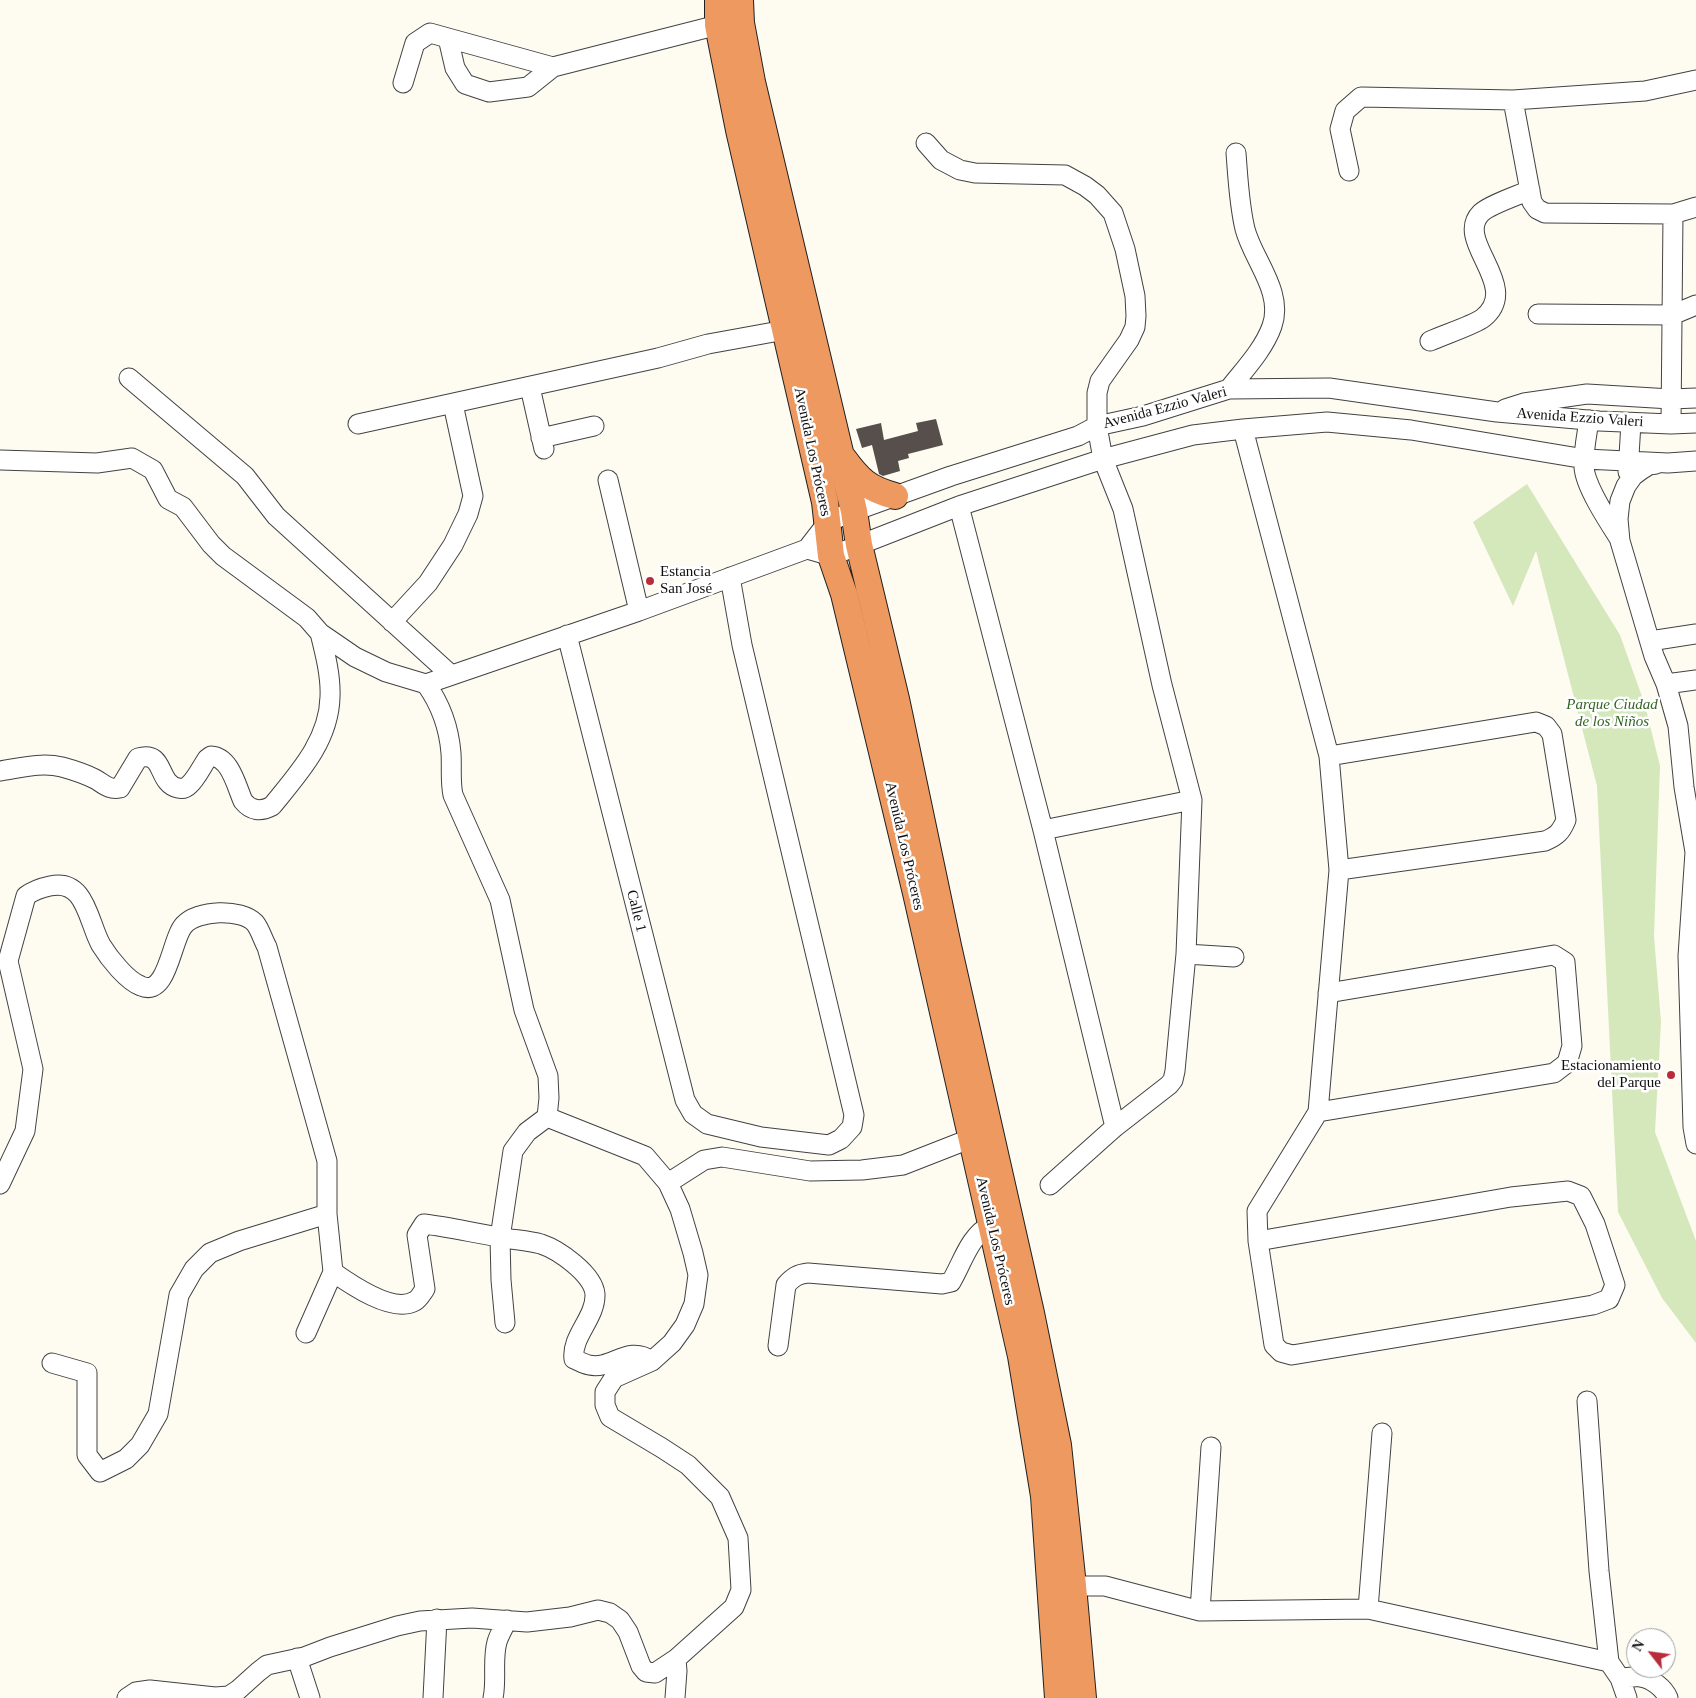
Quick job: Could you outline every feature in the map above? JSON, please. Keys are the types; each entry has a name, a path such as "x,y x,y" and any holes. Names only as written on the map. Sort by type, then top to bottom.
{"highway":[{"name":"Avenida Los Próceres","path":"740,0 741,23 752,82 854,511 858,545 896,699 950,956 1032,1314 1058,1445 1083,1698"},
{"name":"Avenida Los Próceres","path":"718,12 739,130 825,502 828,522 819,552 844,594 972,1138 1021,1356 1044,1496 1058,1698"},
{"path":"839,454 862,482 870,488 895,496"}],"street":[{"path":"448,38 455,68 465,84 489,92 528,87 552,67 718,12"},
{"path":"403,83 415,43 430,33 552,67"},
{"path":"1349,171 1340,129 1345,111 1361,97 1513,100 1645,91 1696,80"},
{"path":"1513,100 1532,202 1536,209 1545,213 1673,214 1696,207"},
{"path":"926,143 941,160 960,170 975,173 1065,175 1085,186 1097,195 1113,213 1125,249 1135,296 1135,327 1129,340 1100,381 1097,393 1097,426 1104,459 1123,510 1162,685 1192,800 1186,954 1175,1072 1173,1080 1169,1085 1116,1127 1050,1185"},
{"path":"1229,389 1260,347 1272,326 1275,311 1274,295 1246,232 1240,208 1236,153"},
{"path":"1430,341 1482,318 1495,304 1497,289 1474,234 1475,220 1482,211 1530,190"},
{"path":"1671,424 1673,214"},
{"path":"1538,314 1672,315 1696,306"},
{"path":"358,424 658,358 708,344 785,330"},
{"path":"129,378 245,476 276,516 452,675"},
{"path":"530,387 542,444 594,426"},
{"name":"Avenida Ezzio Valeri","path":"828,522 951,476 1078,436 1097,426 1143,416 1229,389 1329,388 1497,412 1589,420 1671,424 1696,423"},
{"path":"1497,412 1524,403 1587,394 1671,399 1696,398"},
{"path":"392,622 428,583 454,545 468,514 472,496 453,404"},
{"path":"1589,420 1584,459 1588,483 1620,540 1654,656 1666,684 1678,726 1684,787 1696,852 1688,956 1693,1127 1696,1144"},
{"path":"0,460 97,462 132,458 144,464 153,470 168,500 182,507 222,556 307,618 320,632 355,657 399,678 426,684 639,611 730,577 819,552 858,545 959,506 1104,459 1193,435 1327,422 1411,430 1584,459 1668,463"},
{"path":"1620,540 1618,509 1626,486 1631,422"},
{"path":"1243,429 1329,756 1339,870 1318,1112 1257,1212 1258,1241 1274,1345 1281,1352 1292,1355 1593,1305 1609,1299 1615,1285 1595,1224 1581,1196 1568,1190 1511,1197 1258,1241"},
{"path":"1626,486 1633,476 1649,465 1696,461"},
{"path":"608,480 639,611"},
{"path":"959,506 1044,830 1116,1127"},
{"name":"Calle 1","path":"567,635 684,1100 692,1114 708,1124 761,1137 829,1145 841,1139 852,1126 854,1115 742,645 730,577"},
{"path":"0,772 40,764 61,767 113,789 120,788 138,758 145,756 151,757 156,761 170,785 182,789 188,787 211,756 218,756 225,761 242,801 247,806 256,810 264,810 272,806 308,761 322,736 328,716 330,696 326,660 320,632"},
{"path":"1650,641 1696,634"},
{"path":"1666,684 1696,680"},
{"path":"426,684 436,698 446,723 451,753 451,786 453,795 500,900 524,1010 548,1076 549,1098 547,1117 527,1132 513,1151 500,1238 505,1323"},
{"path":"1329,756 1536,722 1546,726 1552,734 1566,820 1562,831 1554,837 1545,840 1339,870"},
{"path":"1044,830 1192,800"},
{"path":"0,1184 25,1131 32,1069 8,961 26,896 36,889 60,884 74,889 85,905 101,945 119,969 140,986 150,988 156,986 167,969 174,942 184,924 200,914 226,913 242,915 255,923 267,947 327,1161 327,1214 333,1272 306,1333"},
{"path":"1186,954 1234,957"},
{"path":"1318,1112 1554,1073 1567,1063 1572,1046 1565,962 1554,955 1328,993"},
{"path":"127,1698 136,1692 150,1690 215,1698 229,1696 262,1668 398,1626 437,1619 472,1618 527,1622 592,1611 604,1611 616,1616 624,1625 641,1666 646,1672 651,1673 660,1671 676,1659 734,1607 741,1590 738,1538 720,1497 688,1465 610,1417 604,1406 605,1392 614,1378 652,1361 672,1344 694,1304 698,1275 680,1209 668,1183 645,1156 547,1117"},
{"path":"668,1183 704,1160 722,1158 746,1160 810,1171 862,1170 903,1164 972,1138"},
{"path":"52,1363 87,1373 87,1455 100,1472 126,1459 140,1445 158,1414 180,1295 194,1269 210,1253 239,1241 327,1214"},
{"path":"333,1272 362,1292 401,1305 415,1301 425,1289 417,1235 424,1224 457,1228 500,1238 515,1238 542,1244 572,1262 591,1281 595,1295 589,1319 573,1350 574,1359 590,1366 606,1364 619,1358 636,1354 652,1361"},
{"path":"778,1346 786,1285 798,1274 808,1273 942,1284 951,1282 967,1250 977,1236 982,1230 992,1226"},
{"path":"1587,1401 1599,1571 1609,1662 1620,1678 1626,1698"},
{"path":"1368,1608 1382,1433"},
{"path":"1200,1611 1211,1447"},
{"path":"1073,1586 1105,1586 1200,1611 1368,1608 1609,1662"},
{"path":"433,1698 437,1619"},
{"path":"493,1698 497,1643 507,1620"},
{"path":"297,1658 310,1698"},
{"path":"675,1698 676,1659"},
{"path":"1620,1678 1641,1677 1656,1684 1667,1694 1668,1698"}],"green space":[{"name":"Parque Ciudad de los Niños","path":"1527,484 1620,635 1645,705 1660,766 1654,936 1661,1022 1655,1132 1696,1241 1696,1343 1662,1298 1618,1212 1597,786 1536,551 1513,606 1473,522"}],"building":[{"path":"936,419 943,445 908,454 909,458 898,461 900,471 883,476 879,474 872,445 862,448 856,429 881,423 884,440 918,431 916,423"}],"place":[{"name":"Estancia San José","path":"650,581"},
{"name":"Estacionamiento del Parque","path":"1671,1075"}]}
